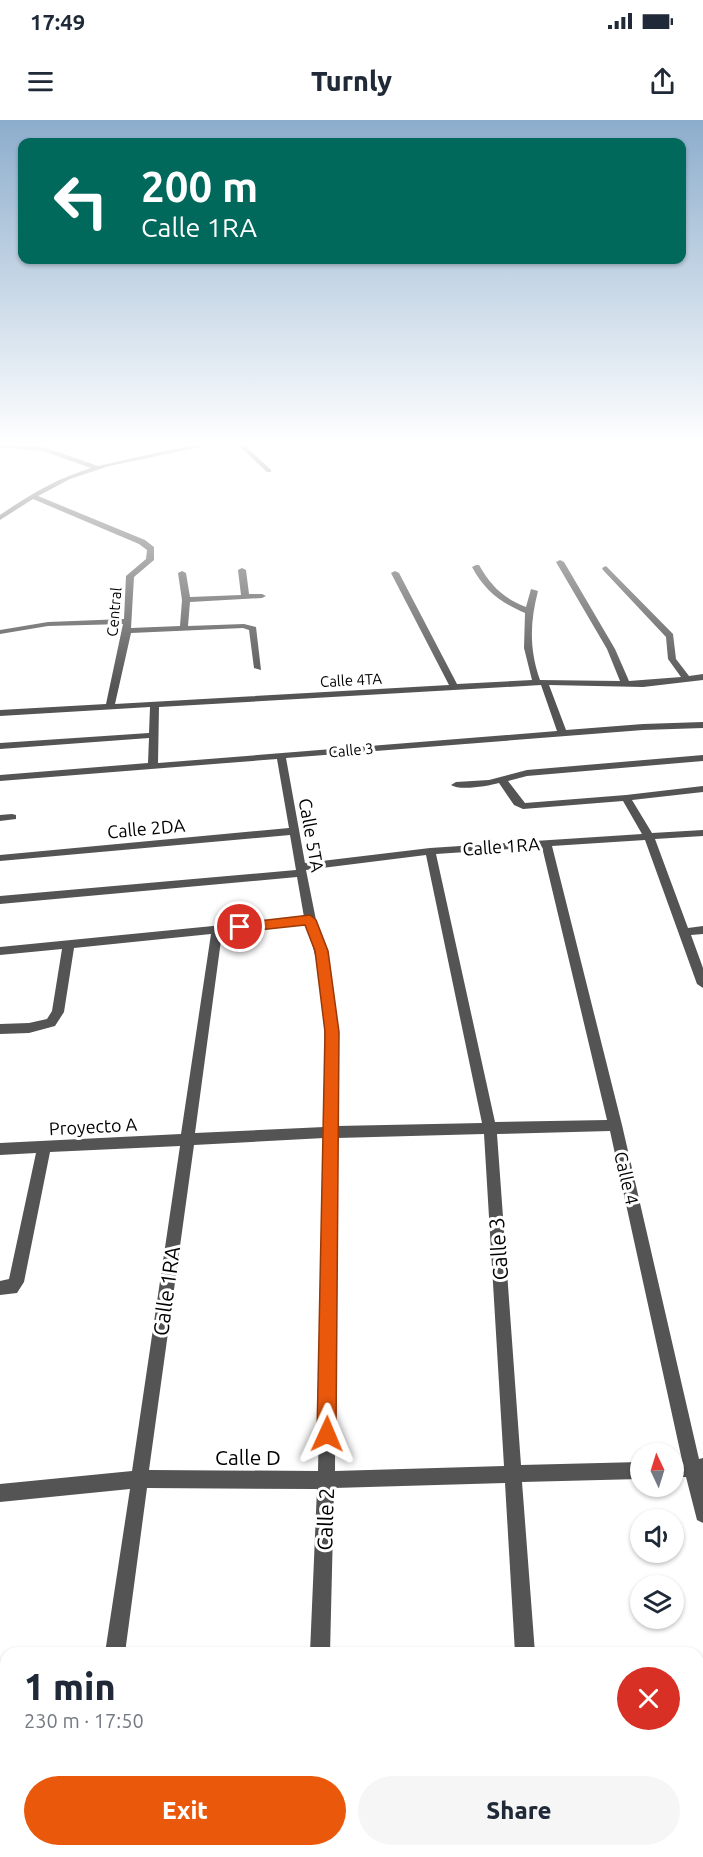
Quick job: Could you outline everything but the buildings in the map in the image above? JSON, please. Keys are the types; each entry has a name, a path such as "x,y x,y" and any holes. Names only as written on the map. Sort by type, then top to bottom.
{"street":[{"name":"Central","path":"103,526 141,542 151,549 150,560 130,576 127,632 111,707"},
{"path":"560,562 611,649 626,684"},
{"path":"476,567 492,593 503,602 528,611"},
{"path":"606,568 670,636 672,659 687,679"},
{"path":"242,570 245,597"},
{"path":"182,573 186,600 184,628"},
{"path":"395,573 455,688"},
{"path":"534,591 528,611 526,636 528,661 540,682 562,733"},
{"path":"186,600 262,596"},
{"path":"0,632 48,624 127,621"},
{"path":"127,632 244,626 253,629 258,668"},
{"name":"Calle 4TA","path":"0,713 540,682 626,684 703,677"},
{"path":"153,766 155,704"},
{"name":"Calle 3","path":"0,778 562,733 703,725"},
{"path":"0,746 154,735"},
{"name":"Calle 5TA","path":"281,756 310,920"},
{"path":"456,785 489,783 527,773 703,758"},
{"path":"502,780 518,803 523,806 703,789"},
{"path":"626,798 649,836 703,984"},
{"path":"0,819 12,817"},
{"name":"Calle 2DA","path":"0,858 294,831"},
{"name":"Calle 1RA","path":"0,900 301,870 430,851 703,833"},
{"name":"Calle 4","path":"546,843 698,1467 703,1514"},
{"name":"Calle 3","path":"430,851 490,1129 525,1647"},
{"path":"0,951 310,920"},
{"name":"Calle 2","path":"310,920 321,951 332,1032 326,1480 320,1647"},
{"name":"Calle 1RA","path":"116,1647 217,930"},
{"path":"685,932 703,930"},
{"path":"0,1029 29,1028 51,1023 58,1012 69,944"},
{"name":"Proyecto A","path":"0,1149 331,1131 615,1125"},
{"path":"0,1288 12,1288 16,1282 44,1147"},
{"name":"Calle D","path":"0,1493 140,1479 326,1480 514,1476 630,1470"}],"route":[{"path":"240,927 310,920 321,951 332,1032 327,1434"}]}
